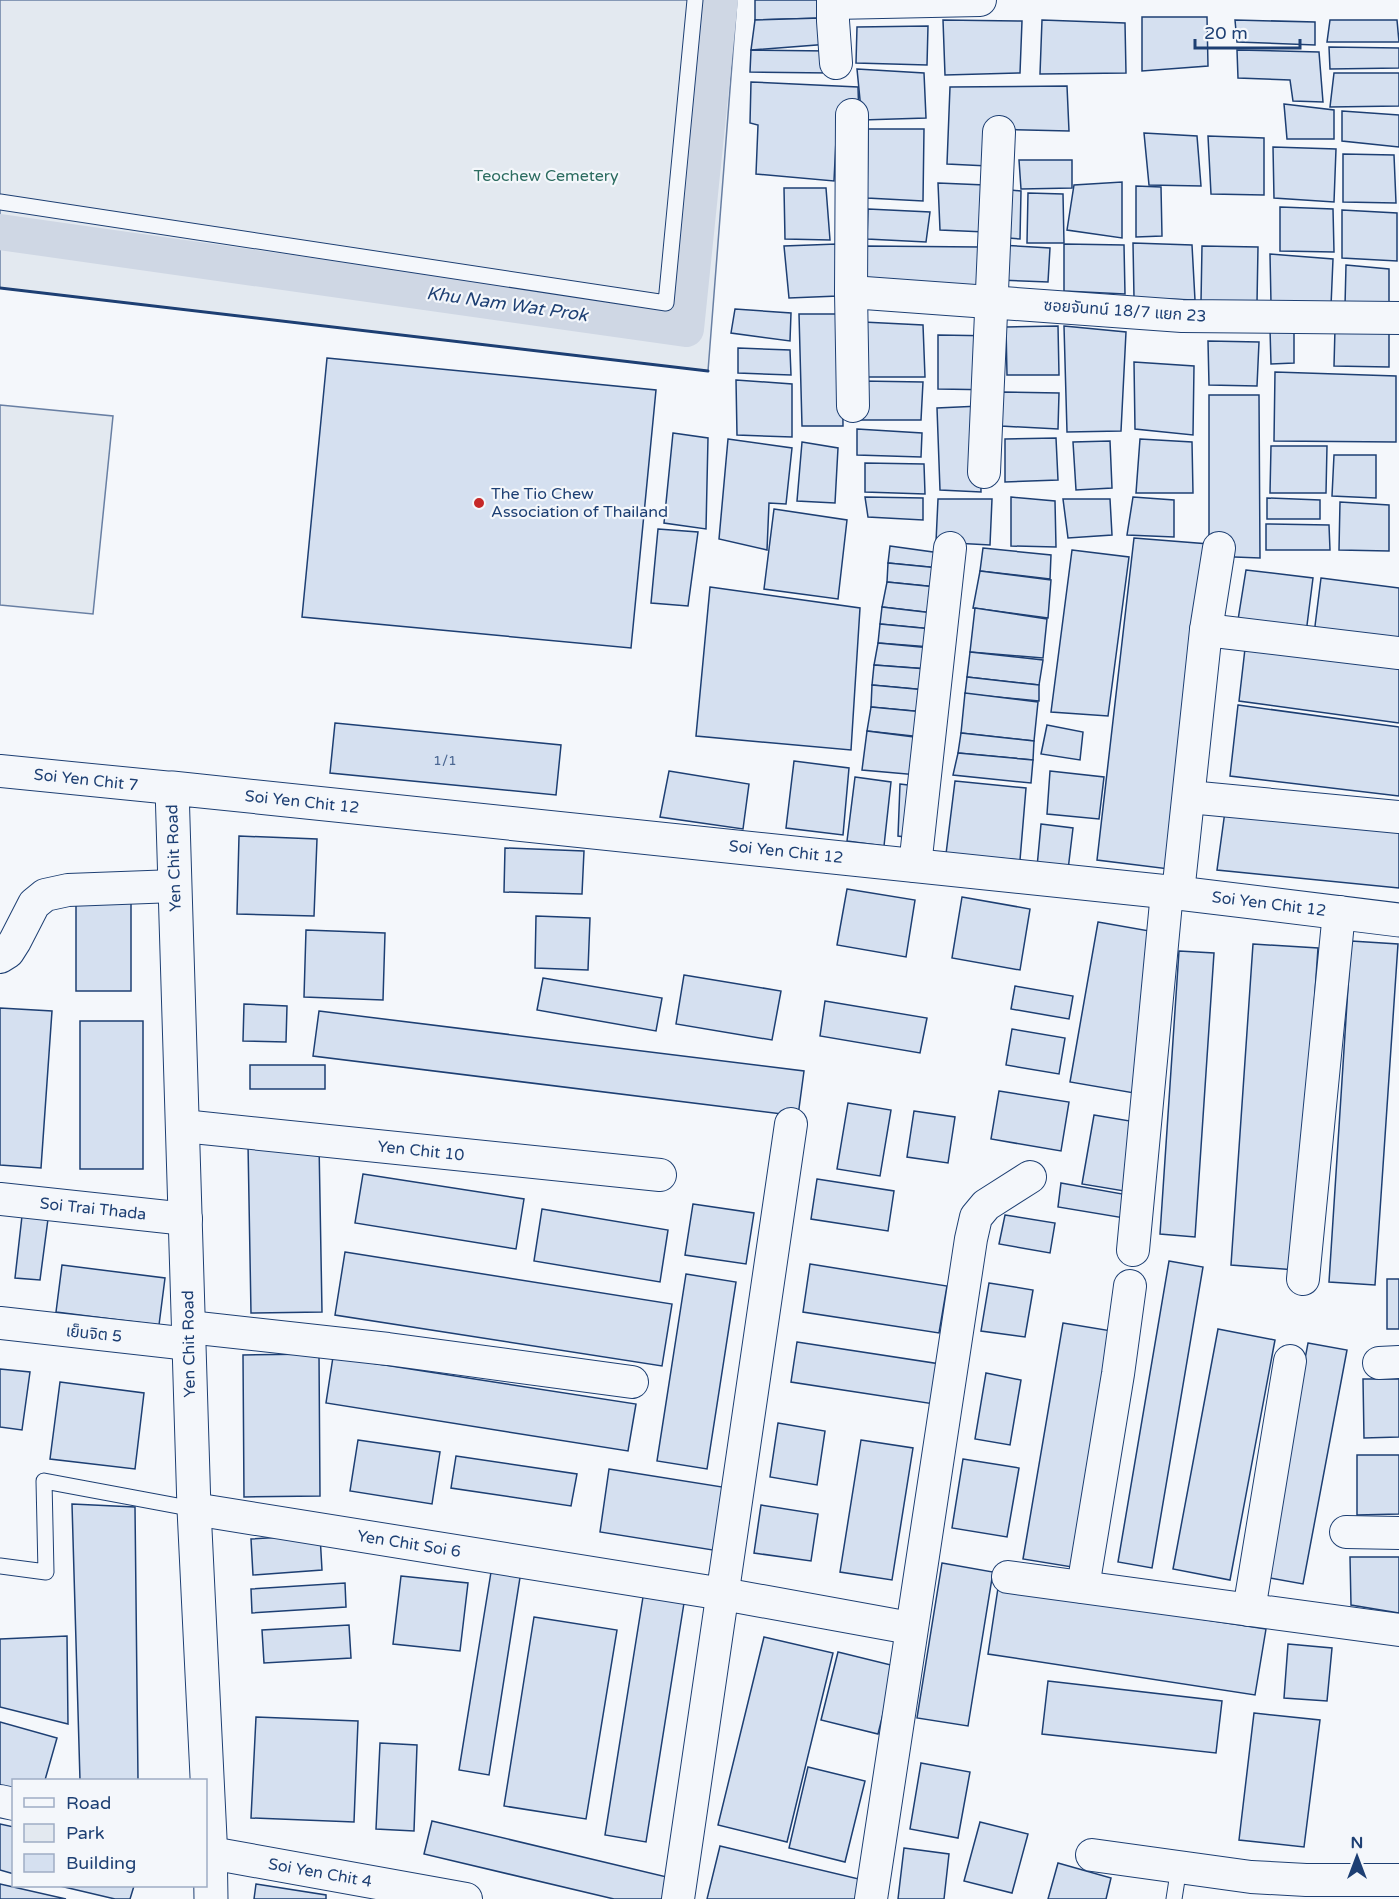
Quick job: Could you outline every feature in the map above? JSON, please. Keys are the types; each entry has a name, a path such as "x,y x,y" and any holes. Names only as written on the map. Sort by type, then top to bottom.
{"street":[{"path":"836,63 832,21 833,1 980,0"},
{"path":"852,115 850,292 853,406"},
{"path":"984,472 999,132"},
{"name":"ซอยจันทน์ 18/7 แยก 23","path":"850,292 1182,316 1399,318"},
{"path":"1132,1250 1173,893 1189,797 1206,630 1219,548"},
{"path":"915,866 950,549"},
{"path":"1206,630 1399,653"},
{"name":"Soi Yen Chit 7","path":"0,771 172,788"},
{"name":"Soi Yen Chit 12","path":"172,788 1173,893 1399,920"},
{"name":"Yen Chit Road","path":"172,788 194,1509 206,1779"},
{"path":"1189,797 1399,817"},
{"path":"0,957 8,952 15,941 33,904 45,895 68,890 175,886"},
{"path":"1303,1279 1340,912"},
{"path":"678,1899 791,1124"},
{"name":"Yen Chit 10","path":"183,1126 660,1175"},
{"path":"870,1899 971,1239 976,1217 986,1205 1030,1177"},
{"name":"Soi Trai Thada","path":"0,1199 186,1219"},
{"path":"1083,1587 1130,1286"},
{"name":"เย็นจิต 5","path":"0,1323 388,1349 632,1382"},
{"path":"1249,1610 1290,1361"},
{"name":"Yen Chit Soi 6","path":"194,1509 723,1594 910,1628"},
{"path":"1346,1532 1399,1533"},
{"path":"1008,1577 1399,1630"},
{"name":"Yen Chit Road","path":"207,1798 211,1899"},
{"name":"Soi Yen Chit 4","path":"209,1843 466,1899"},
{"path":"1092,1855 1251,1877 1306,1880 1399,1880"}],"lane":[{"path":"0,202 666,303 694,0"},
{"name":"Yen Chit Soi 6","path":"0,1566 46,1572 44,1481 194,1509"},
{"path":"1174,1899 1179,1867"}],"green space":[{"name":"Teochew Cemetery","path":"0,0 737,0 708,371 0,288"},
{"path":"0,405 113,416 93,614 0,605"}],"building":[{"path":"755,0 823,0 824,18 755,20"},
{"path":"1142,17 1207,17 1208,66 1142,71"},
{"path":"821,18 829,44 751,50 755,20"},
{"path":"943,20 1022,21 1020,73 945,75"},
{"path":"1042,20 1125,23 1126,73 1040,74"},
{"path":"1235,20 1315,22 1315,45 1237,42"},
{"path":"1330,20 1397,20 1399,42 1327,42"},
{"path":"928,26 927,65 856,63 857,27"},
{"path":"1329,47 1399,48 1399,68 1330,69"},
{"path":"751,50 829,51 831,73 750,72"},
{"path":"1237,50 1319,52 1323,102 1293,101 1290,80 1238,78"},
{"path":"857,69 924,73 926,118 862,120"},
{"path":"1334,73 1399,73 1399,106 1330,107"},
{"path":"751,82 858,87 859,119 837,119 834,181 756,174 758,125 750,123"},
{"path":"1067,86 1069,131 989,129 988,166 947,164 950,87"},
{"path":"1284,104 1334,110 1334,139 1287,139"},
{"path":"1342,111 1399,115 1399,147 1342,141"},
{"path":"868,129 924,129 923,201 867,198"},
{"path":"1144,133 1197,136 1201,186 1149,185"},
{"path":"1208,136 1264,138 1264,195 1211,194"},
{"path":"1273,147 1336,149 1334,202 1274,198"},
{"path":"1343,154 1394,155 1396,203 1343,202"},
{"path":"1019,160 1072,160 1072,188 1021,189"},
{"path":"1122,182 1122,238 1067,230 1074,185"},
{"path":"938,183 985,185 985,232 940,230"},
{"path":"1136,186 1161,187 1162,236 1136,237"},
{"path":"784,188 826,188 830,240 785,239"},
{"path":"1000,189 1021,191 1020,239 995,237"},
{"path":"1028,193 1063,194 1064,243 1027,243"},
{"path":"1280,207 1333,209 1334,252 1280,251"},
{"path":"868,209 930,212 926,242 867,239"},
{"path":"1342,210 1397,213 1397,261 1342,258"},
{"path":"1133,243 1192,245 1195,300 1134,298"},
{"path":"837,244 838,296 789,298 784,246"},
{"path":"1064,244 1124,245 1125,294 1064,291"},
{"path":"999,245 1050,248 1048,282 999,280"},
{"path":"865,246 979,247 980,301 866,303"},
{"path":"1202,246 1258,247 1257,303 1201,302"},
{"path":"1270,254 1333,259 1331,306 1271,303"},
{"path":"1346,265 1389,269 1389,309 1345,306"},
{"path":"735,309 791,313 790,341 731,333"},
{"path":"799,314 842,314 843,426 802,426"},
{"path":"863,322 923,325 925,377 864,377"},
{"path":"1058,326 1059,375 1007,375 1006,327"},
{"path":"1064,326 1126,332 1121,431 1067,432"},
{"path":"1335,328 1389,329 1389,367 1334,366"},
{"path":"1270,329 1294,329 1294,363 1271,364"},
{"path":"938,335 998,336 999,390 938,389"},
{"path":"1208,341 1259,342 1257,386 1209,385"},
{"path":"738,348 790,350 791,375 738,373"},
{"name":"The Tio Chew Association of Thailand","path":"327,358 656,390 631,648 302,617"},
{"path":"1134,362 1194,366 1193,435 1135,429"},
{"path":"1275,372 1396,376 1396,442 1274,441"},
{"path":"736,380 792,384 792,437 737,435"},
{"path":"861,381 923,382 921,420 861,420"},
{"path":"1003,392 1059,393 1058,429 1001,426"},
{"path":"1209,395 1259,395 1260,558 1209,556"},
{"path":"980,406 981,492 940,490 937,408"},
{"path":"857,429 922,433 921,457 857,455"},
{"path":"673,433 708,438 706,529 664,523"},
{"path":"1056,438 1058,480 1005,482 1005,439"},
{"path":"728,439 792,448 786,504 769,503 767,550 719,539"},
{"path":"1140,439 1192,442 1193,493 1136,493"},
{"path":"1110,441 1112,488 1076,490 1073,442"},
{"path":"802,442 838,448 835,503 797,501"},
{"path":"1271,446 1327,446 1326,493 1270,493"},
{"path":"1334,455 1376,455 1376,498 1332,496"},
{"path":"865,463 924,464 925,494 865,492"},
{"path":"865,497 923,498 923,520 868,517"},
{"path":"1011,497 1055,501 1056,547 1011,546"},
{"path":"1133,497 1174,500 1174,537 1127,535"},
{"path":"1267,498 1320,500 1320,519 1267,519"},
{"path":"938,499 992,499 990,545 936,542"},
{"path":"1063,499 1110,499 1112,535 1068,538"},
{"path":"1340,502 1389,505 1389,551 1339,550"},
{"path":"774,509 847,520 838,599 764,589"},
{"path":"1266,524 1329,525 1330,550 1266,550"},
{"path":"658,529 698,532 688,606 651,603"},
{"path":"1134,538 1209,544 1169,869 1097,860"},
{"path":"890,546 940,553 939,568 888,563"},
{"path":"983,548 1051,555 1050,579 980,571"},
{"path":"1072,550 1129,557 1108,716 1051,712"},
{"path":"888,563 939,568 937,587 887,582"},
{"path":"1246,570 1313,578 1306,633 1237,626"},
{"path":"980,571 1051,580 1048,618 973,608"},
{"path":"1321,578 1399,588 1399,647 1314,634"},
{"path":"887,582 936,587 933,613 882,607"},
{"path":"710,587 860,608 851,750 696,736"},
{"path":"882,607 933,613 932,629 880,624"},
{"path":"975,608 1047,619 1043,658 970,652"},
{"path":"880,624 932,629 931,647 878,643"},
{"path":"1246,640 1399,662 1399,723 1239,701"},
{"path":"878,643 931,648 929,669 874,665"},
{"path":"970,652 1043,660 1039,685 967,677"},
{"path":"874,665 927,669 926,690 872,685"},
{"path":"967,677 1039,685 1039,701 965,694"},
{"path":"872,685 926,690 924,712 871,707"},
{"path":"965,693 1038,702 1034,741 961,733"},
{"path":"1238,705 1399,727 1399,796 1230,776"},
{"path":"871,707 924,712 922,737 867,731"},
{"path":"335,723 561,745 556,795 330,773"},
{"path":"1047,725 1083,732 1080,760 1041,754"},
{"path":"867,731 922,738 918,775 862,770"},
{"path":"961,733 1034,741 1033,760 958,753"},
{"path":"958,753 1033,760 1031,783 953,775"},
{"path":"794,761 849,768 843,835 786,828"},
{"path":"669,771 749,784 743,829 660,817"},
{"path":"1050,771 1104,777 1099,819 1047,814"},
{"path":"855,777 891,782 884,846 847,841"},
{"path":"955,781 1026,788 1020,860 946,854"},
{"path":"900,784 931,788 927,840 898,836"},
{"path":"1226,804 1399,824 1399,888 1217,870"},
{"path":"1041,824 1073,828 1068,870 1037,867"},
{"path":"239,836 317,839 314,916 237,914"},
{"path":"505,848 584,851 582,894 504,892"},
{"path":"847,889 915,900 906,957 837,945"},
{"path":"962,897 1030,909 1020,970 952,958"},
{"path":"76,903 131,903 131,991 76,991"},
{"path":"536,916 590,918 588,970 535,968"},
{"path":"1098,922 1161,933 1134,1093 1070,1082"},
{"path":"306,930 385,933 383,1000 304,997"},
{"path":"1351,941 1398,944 1375,1285 1329,1282"},
{"path":"1253,944 1318,948 1296,1270 1231,1265"},
{"path":"1179,951 1214,953 1195,1237 1160,1234"},
{"path":"684,975 781,991 772,1040 676,1024"},
{"path":"543,978 662,998 656,1031 537,1010"},
{"path":"1015,986 1073,996 1069,1019 1011,1009"},
{"path":"825,1001 927,1018 920,1053 820,1036"},
{"path":"244,1004 287,1006 286,1042 243,1041"},
{"path":"0,1008 52,1011 41,1168 0,1165"},
{"path":"319,1011 804,1071 798,1116 313,1056"},
{"path":"80,1021 143,1021 143,1169 80,1169"},
{"path":"1012,1029 1065,1038 1059,1074 1006,1065"},
{"path":"250,1065 325,1065 325,1089 250,1089"},
{"path":"999,1091 1069,1102 1061,1151 991,1139"},
{"path":"848,1103 891,1110 880,1176 837,1169"},
{"path":"914,1111 955,1117 948,1163 907,1157"},
{"path":"1094,1115 1136,1122 1124,1191 1082,1184"},
{"path":"319,1143 322,1312 251,1313 248,1144"},
{"path":"363,1174 524,1199 516,1249 355,1223"},
{"path":"817,1179 894,1191 888,1231 811,1219"},
{"path":"1061,1183 1128,1195 1124,1218 1058,1207"},
{"path":"693,1204 754,1213 746,1264 685,1255"},
{"path":"542,1209 668,1230 660,1282 534,1261"},
{"path":"1005,1215 1055,1223 1050,1253 999,1244"},
{"path":"22,1216 48,1219 40,1280 15,1278"},
{"path":"345,1252 672,1304 662,1366 335,1315"},
{"path":"1169,1261 1203,1267 1152,1568 1118,1562"},
{"path":"810,1264 947,1286 939,1333 803,1312"},
{"path":"62,1265 165,1278 159,1325 56,1312"},
{"path":"686,1274 736,1282 707,1469 657,1461"},
{"path":"1387,1279 1399,1279 1399,1329 1387,1329"},
{"path":"989,1283 1033,1290 1025,1337 981,1331"},
{"path":"1063,1323 1118,1332 1078,1568 1023,1559"},
{"path":"1218,1329 1275,1340 1230,1580 1173,1569"},
{"path":"797,1342 940,1364 934,1404 791,1382"},
{"path":"1308,1343 1347,1350 1303,1584 1264,1577"},
{"path":"319,1354 320,1496 244,1497 243,1355"},
{"path":"333,1357 636,1404 628,1451 326,1403"},
{"path":"0,1369 30,1372 22,1430 0,1427"},
{"path":"986,1373 1021,1380 1010,1445 975,1439"},
{"path":"1363,1379 1399,1379 1399,1437 1364,1438"},
{"path":"60,1382 144,1393 135,1469 50,1459"},
{"path":"778,1423 825,1431 817,1485 770,1477"},
{"path":"358,1440 440,1452 432,1504 350,1491"},
{"path":"861,1440 913,1448 892,1580 840,1572"},
{"path":"1357,1455 1399,1455 1399,1514 1357,1515"},
{"path":"456,1456 577,1474 571,1506 451,1488"},
{"path":"963,1459 1019,1468 1007,1537 952,1528"},
{"path":"609,1469 735,1489 725,1552 600,1532"},
{"path":"72,1504 135,1507 138,1779 80,1779"},
{"path":"761,1505 818,1514 811,1561 754,1553"},
{"path":"320,1535 322,1570 253,1575 251,1539"},
{"path":"1350,1557 1399,1557 1399,1613 1351,1605"},
{"path":"942,1563 993,1572 968,1726 917,1718"},
{"path":"492,1566 521,1571 489,1775 459,1770"},
{"path":"401,1576 468,1583 460,1651 393,1644"},
{"path":"345,1583 346,1607 252,1613 251,1589"},
{"path":"998,1588 1266,1629 1255,1695 988,1654"},
{"path":"643,1597 684,1603 646,1842 605,1835"},
{"path":"534,1617 617,1630 586,1819 504,1806"},
{"path":"349,1625 351,1658 264,1663 262,1630"},
{"path":"67,1636 68,1724 0,1707 0,1639"},
{"path":"764,1637 833,1653 787,1842 718,1825"},
{"path":"1288,1644 1332,1648 1327,1701 1284,1698"},
{"path":"838,1652 895,1666 878,1734 821,1720"},
{"path":"1048,1681 1222,1701 1216,1753 1042,1734"},
{"path":"1254,1713 1320,1720 1304,1847 1239,1840"},
{"path":"256,1717 358,1721 354,1822 251,1818"},
{"path":"0,1722 57,1738 45,1779 12,1779 12,1796 0,1793"},
{"path":"380,1743 417,1745 414,1831 376,1829"},
{"path":"921,1763 970,1772 958,1838 910,1829"},
{"path":"808,1767 865,1781 845,1862 789,1848"},
{"path":"432,1821 671,1878 666,1899 614,1899 424,1854"},
{"path":"980,1822 1028,1834 1012,1893 964,1881"},
{"path":"0,1824 12,1827 12,1873 0,1870"},
{"path":"720,1846 863,1880 858,1899 707,1899"},
{"path":"904,1848 949,1854 944,1899 898,1899"},
{"path":"1058,1863 1111,1878 1106,1899 1048,1899"},
{"path":"0,1884 66,1899 0,1899"},
{"path":"256,1884 326,1895 326,1899 254,1899"},
{"path":"64,1887 134,1887 130,1899 115,1899"}],"waterway":[{"name":"Khu Nam Wat Prok","path":"0,232 686,329 720,0"}],"wall":[{"path":"0,288 708,371"}],"place":[{"name":"The Tio Chew Association of Thailand","path":"479,503"}]}
